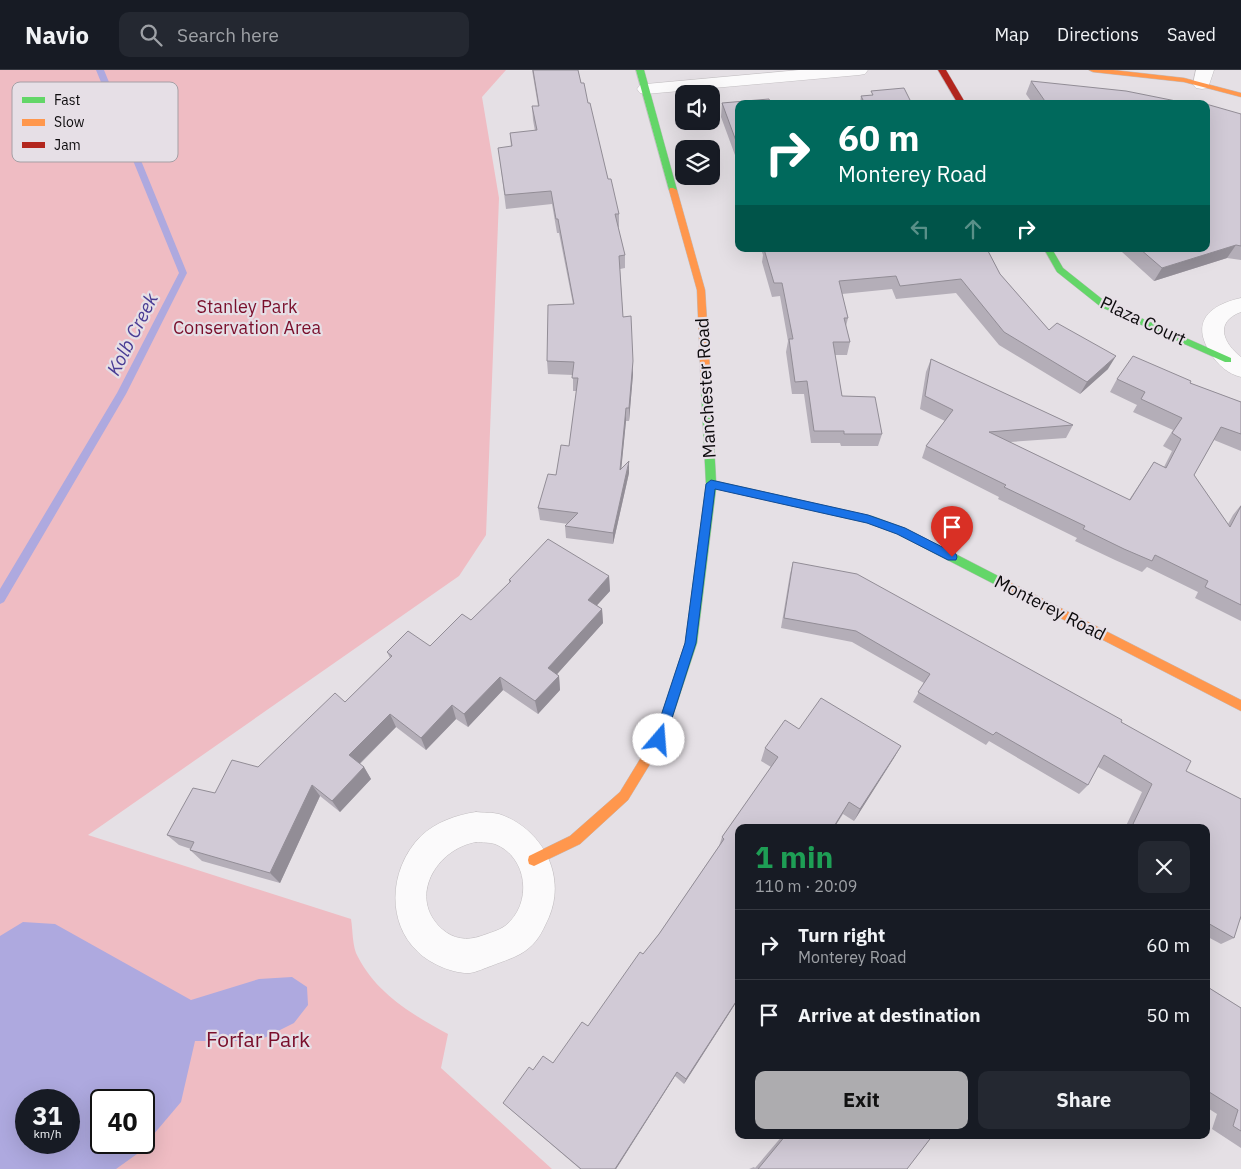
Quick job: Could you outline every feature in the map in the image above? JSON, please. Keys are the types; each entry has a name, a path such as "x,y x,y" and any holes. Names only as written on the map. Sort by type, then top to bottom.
{"street":[{"name":"Manchester Road","path":"534,860 575,840 624,796 659,740 690,643 711,484 701,290 640,70"},
{"path":"646,90 859,70"},
{"path":"942,70 960,100"},
{"path":"1093,70 1204,77 1241,95"},
{"name":"Plaza Court","path":"1050,252 1060,270 1104,306 1234,364"},
{"name":"Plaza Court","path":"1234,364 1216,346 1212,328 1216,317 1228,308 1241,305"},
{"name":"Monterey Road","path":"711,484 868,519 901,531 1241,706"}],"green space":[{"name":"Stanley Park Conservation Area","path":"0,70 506,70 482,97 499,198 486,535 459,576 88,835 351,919 356,953 375,982 409,1011 448,1034 441,1068 552,1169 0,1169"}],"shaded area":[{"path":"23,922 55,924 191,1000 259,979 292,977 307,987 308,1005 294,1023 258,1041 195,1041 181,1102 155,1133 155,1089 90,1089 90,1154 137,1154 116,1169 0,1169 0,936"}],"building":[{"path":"533,70 578,70 581,83 584,83 588,103 590,103 608,179 611,179 619,214 615,214 625,255 619,256 623,317 631,316 633,361 629,408 626,408 620,470 629,461 613,533 565,526 578,513 538,508 548,474 556,475 561,445 569,446 578,378 572,378 574,362 547,361 548,305 574,304 551,191 505,195 498,148 512,146 510,133 537,130 532,106 539,106"},
{"path":"1031,81 1126,91 1171,100 1044,100"},
{"path":"904,88 910,100 863,100 861,96 873,95 871,91"},
{"path":"735,102 735,138 722,103"},
{"path":"1210,105 1241,114 1241,246 1236,245 1162,268 1143,252 1210,252"},
{"path":"765,252 989,252 1000,274 1049,330 1057,323 1116,356 1087,382 1004,332 961,279 900,286 896,276 839,281 848,318 844,318 850,342 833,342 842,396 875,397 882,434 844,434 844,431 814,431 807,381 795,382 789,339 793,339 782,283 774,283"},
{"path":"1133,356 1191,381 1190,383 1241,402 1241,434 1221,427 1194,475 1230,527 1241,506 1241,605 1205,587 1208,581 1155,555 1152,561 1124,549 1083,529 1085,526 1004,487 1006,485 926,446 953,410 925,396 931,359 1073,425 989,432 1130,500 1154,462 1166,468 1181,439 1172,433 1182,418 1141,399 1145,392 1117,379"},
{"path":"548,539 609,576 588,600 602,609 548,668 559,676 535,701 500,677 464,714 452,705 421,738 390,714 349,755 364,767 332,801 312,785 270,873 190,850 194,842 167,835 193,788 215,793 232,760 258,767 335,693 345,702 392,656 387,652 408,631 430,646 462,614 471,620 511,581 509,580"},
{"path":"793,562 857,574 1122,720 1121,722 1191,761 1186,771 1241,799 1241,916 1234,938 1210,924 1210,824 1133,824 1152,784 1104,755 1088,785 996,732 993,735 918,692 930,674 856,631 784,618"},
{"path":"821,698 901,746 860,809 849,802 835,824 735,824 735,1003 686,1079 677,1072 615,1169 581,1169 503,1103 529,1067 533,1070 543,1056 553,1063 582,1022 588,1026 640,952 643,954 659,934 724,839 722,837 778,757 765,748 785,720 799,729"},
{"path":"1210,989 1241,1008 1241,1131 1233,1126 1238,1110 1210,1092"},
{"path":"783,1139 930,1139 907,1169 758,1169"}],"waterway":[{"name":"Kolb Creek","path":"100,70 105,82"},
{"name":"Kolb Creek","path":"0,599 121,394 183,273 138,162"}],"traffic: fast":[{"path":"640,70 673,190"},
{"path":"1050,252 1060,270 1104,305 1228,360"},
{"path":"660,737 691,643 711,484 706,388"},
{"path":"711,484 868,519 901,531 1000,582"}],"traffic: slow":[{"path":"1093,70 1184,80 1241,95"},
{"path":"673,190 701,290 706,388"},
{"path":"1000,582 1241,706"},
{"path":"534,860 575,840 624,796 660,737"}],"traffic: jam":[{"path":"942,70 960,100"}],"route":[{"path":"659,740 690,643 711,484 868,519 901,531 952,557"}],"park label":[{"name":"Forfar Park","path":"258,1040"}]}
